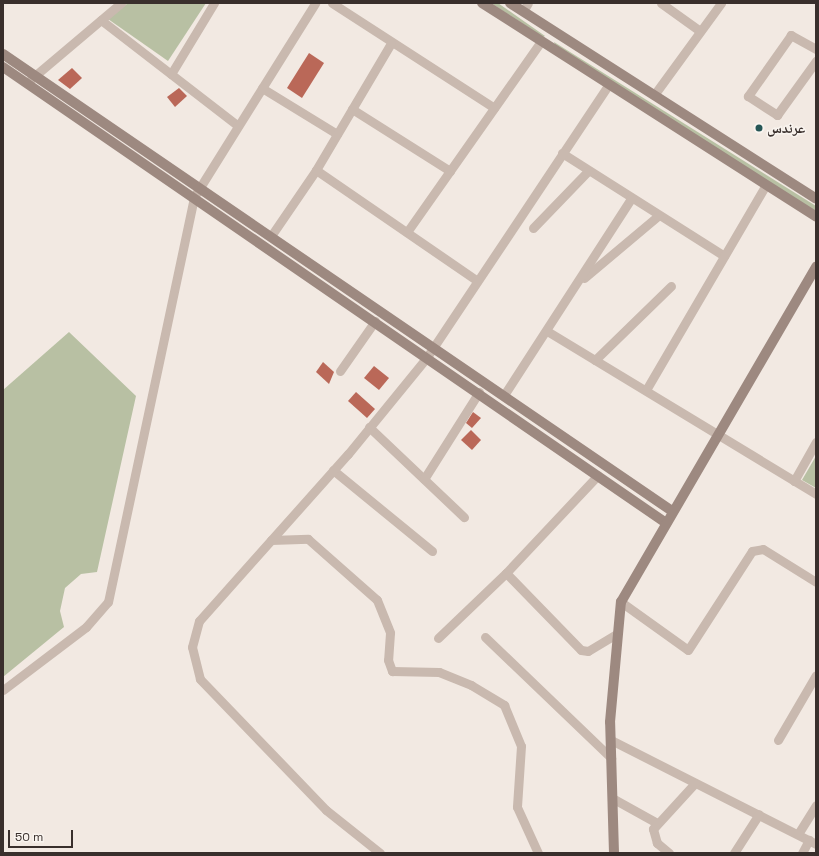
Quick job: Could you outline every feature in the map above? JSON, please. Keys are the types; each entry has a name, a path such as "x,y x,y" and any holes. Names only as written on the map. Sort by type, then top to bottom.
{"street":[{"path":"28,84 34,75 121,3"},
{"path":"171,74 214,3"},
{"path":"3,690 86,627 108,602 194,197 315,3"},
{"path":"332,3 391,43 494,108"},
{"path":"482,3 816,217"},
{"path":"510,3 526,7 555,31 816,199"},
{"path":"661,3 700,31"},
{"path":"654,95 721,3"},
{"path":"101,20 238,126"},
{"path":"407,232 494,108 544,42 555,31"},
{"path":"816,49 792,35 748,96 777,115 816,61"},
{"path":"272,236 316,170 391,43"},
{"path":"3,54 272,236 672,511"},
{"path":"3,67 479,392 666,522"},
{"path":"380,853 326,810 200,679 192,647 199,621 333,470 427,357 476,280 609,84"},
{"path":"262,88 337,134"},
{"path":"352,109 450,171"},
{"path":"562,153 631,200 724,256"},
{"path":"316,170 476,280"},
{"path":"533,228 588,171"},
{"path":"646,390 766,185"},
{"path":"504,395 631,200"},
{"path":"577,284 658,216"},
{"path":"614,853 611,740 616,634 620,602 672,511 718,437 816,267"},
{"path":"595,360 671,286"},
{"path":"340,371 375,321"},
{"path":"547,331 646,390 718,437 816,494"},
{"path":"424,479 479,392"},
{"path":"369,427 464,517"},
{"path":"794,481 816,442"},
{"path":"333,470 432,551"},
{"path":"438,638 506,573 598,475"},
{"path":"271,540 308,539 377,600 390,633 388,660 392,672 439,672 500,700 518,733 521,746 517,806 538,853"},
{"path":"620,602 688,650 752,551 763,549 816,582"},
{"path":"506,573 581,650 588,651 616,634"},
{"path":"485,637 611,758"},
{"path":"778,740 816,675"},
{"path":"611,740 812,842 802,853"},
{"path":"669,853 657,843 653,829 695,782"},
{"path":"612,798 657,823"},
{"path":"798,834 816,805"},
{"path":"734,853 759,814"}],"green space":[{"path":"128,3 206,3 168,61 108,19"},
{"path":"491,3 498,3 545,36 543,37"},
{"path":"554,42 816,206 816,212 555,45"},
{"path":"69,332 136,396 97,572 81,574 65,588 60,611 64,627 3,677 3,390"},
{"path":"816,456 816,488 802,480"}],"building":[{"path":"309,53 324,63 302,98 287,88"},
{"path":"72,68 82,78 70,89 58,80"},
{"path":"179,88 187,96 175,107 167,97"},
{"path":"323,362 334,372 329,384 316,372"},
{"path":"374,366 389,378 379,390 364,378"},
{"path":"356,392 375,409 367,418 348,401"},
{"path":"473,412 481,418 472,428 466,423"},
{"path":"471,430 481,440 472,450 461,440"}],"place":[{"name":"عرندس","path":"759,128"}]}
